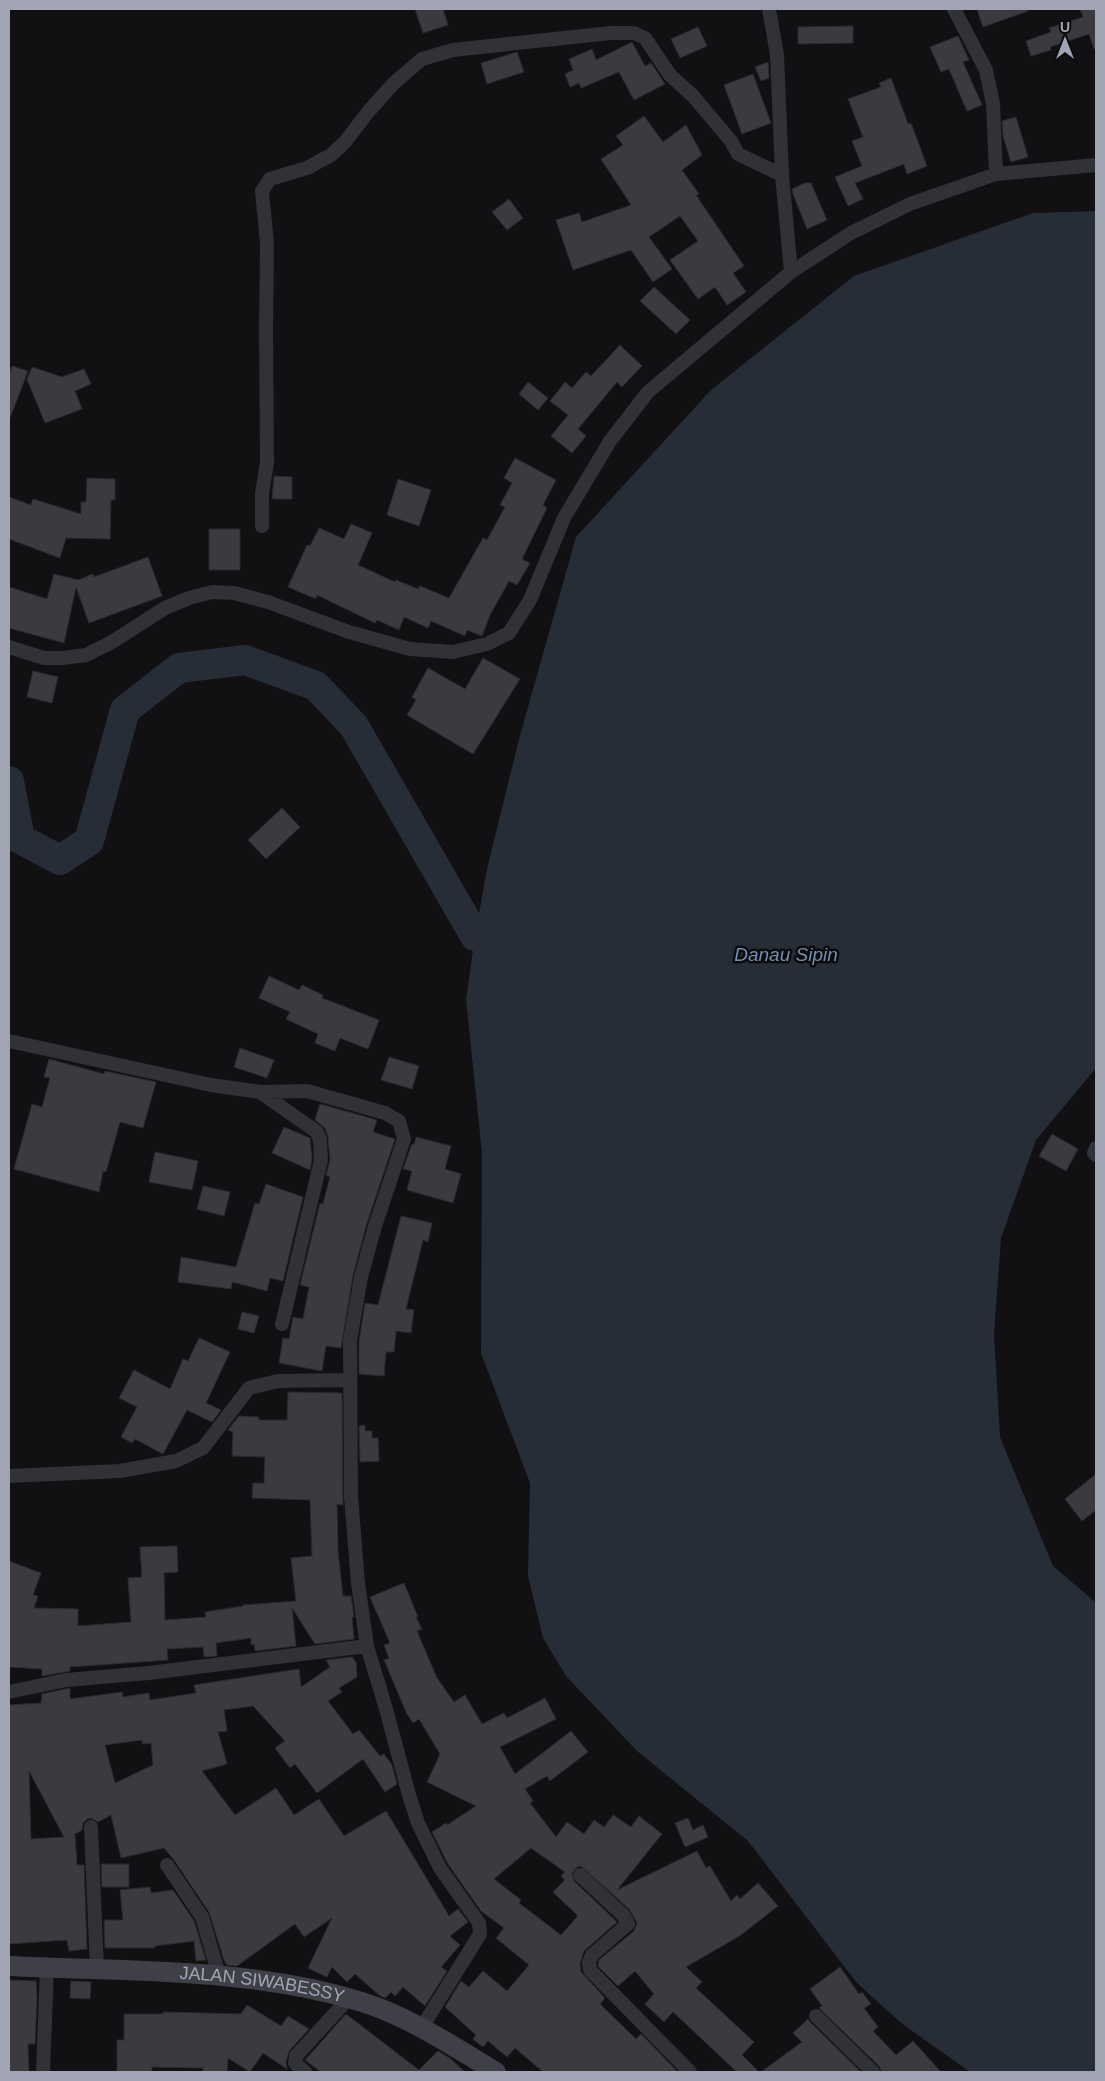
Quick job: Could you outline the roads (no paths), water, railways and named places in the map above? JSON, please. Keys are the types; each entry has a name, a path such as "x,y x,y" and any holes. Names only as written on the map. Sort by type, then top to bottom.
{"main road":[{"name":"JALAN SIWABESSY","path":"9,1966 218,1975 296,1985 364,2002 422,2028 496,2072"}],"street":[{"path":"769,9 777,55 782,175 791,272"},
{"path":"954,9 986,70 993,104 996,174"},
{"path":"262,526 262,493 267,463 267,244 262,191 270,178 307,168 331,155 345,142 394,83 422,59 453,50 611,33 634,33 645,38 670,75 699,104 731,141 738,154 782,175"},
{"path":"9,647 44,658 86,655 112,642 165,608 189,598 212,592 234,593 268,602 349,632 410,649 453,652 487,644 509,633 530,600 564,518 610,441 648,392 791,272 851,233 910,204 996,174 1096,164"},
{"path":"9,1041 211,1085 260,1092 308,1091 386,1113 399,1121 404,1139 375,1226 361,1277 350,1341 350,1496 358,1583 367,1646 418,1823 440,1868 479,1923 480,1929 480,1934 422,2028"},
{"path":"260,1092 317,1132 322,1149 282,1324"},
{"path":"1096,1148 1094,1153 1096,1155"},
{"path":"9,1476 120,1471 176,1462 204,1448 249,1388 278,1381 350,1380"},
{"path":"9,1692 66,1680 149,1673 367,1646"},
{"path":"91,1827 97,1970"},
{"path":"167,1865 202,1918 218,1975"},
{"path":"580,1876 623,1915 628,1924 592,1955 589,1962 590,1970 690,2072"},
{"path":"43,2072 47,1968"},
{"path":"306,2072 296,2063 296,2056 349,1998"},
{"path":"816,2016 873,2072"}],"water":[{"name":"Danau Sipin","path":"1096,211 1096,1068 1036,1140 1001,1238 994,1334 1000,1437 1053,1566 1096,1603 1096,2072 970,2072 901,2023 857,1983 748,1841 637,1751 566,1676 543,1638 528,1576 530,1483 481,1353 482,1153 466,999 487,869 519,739 576,537 711,390 854,276 1033,213"}],"waterway":[{"path":"9,781 20,839 60,860 89,841 125,710 179,668 245,660 316,686 354,726 475,936"}]}
